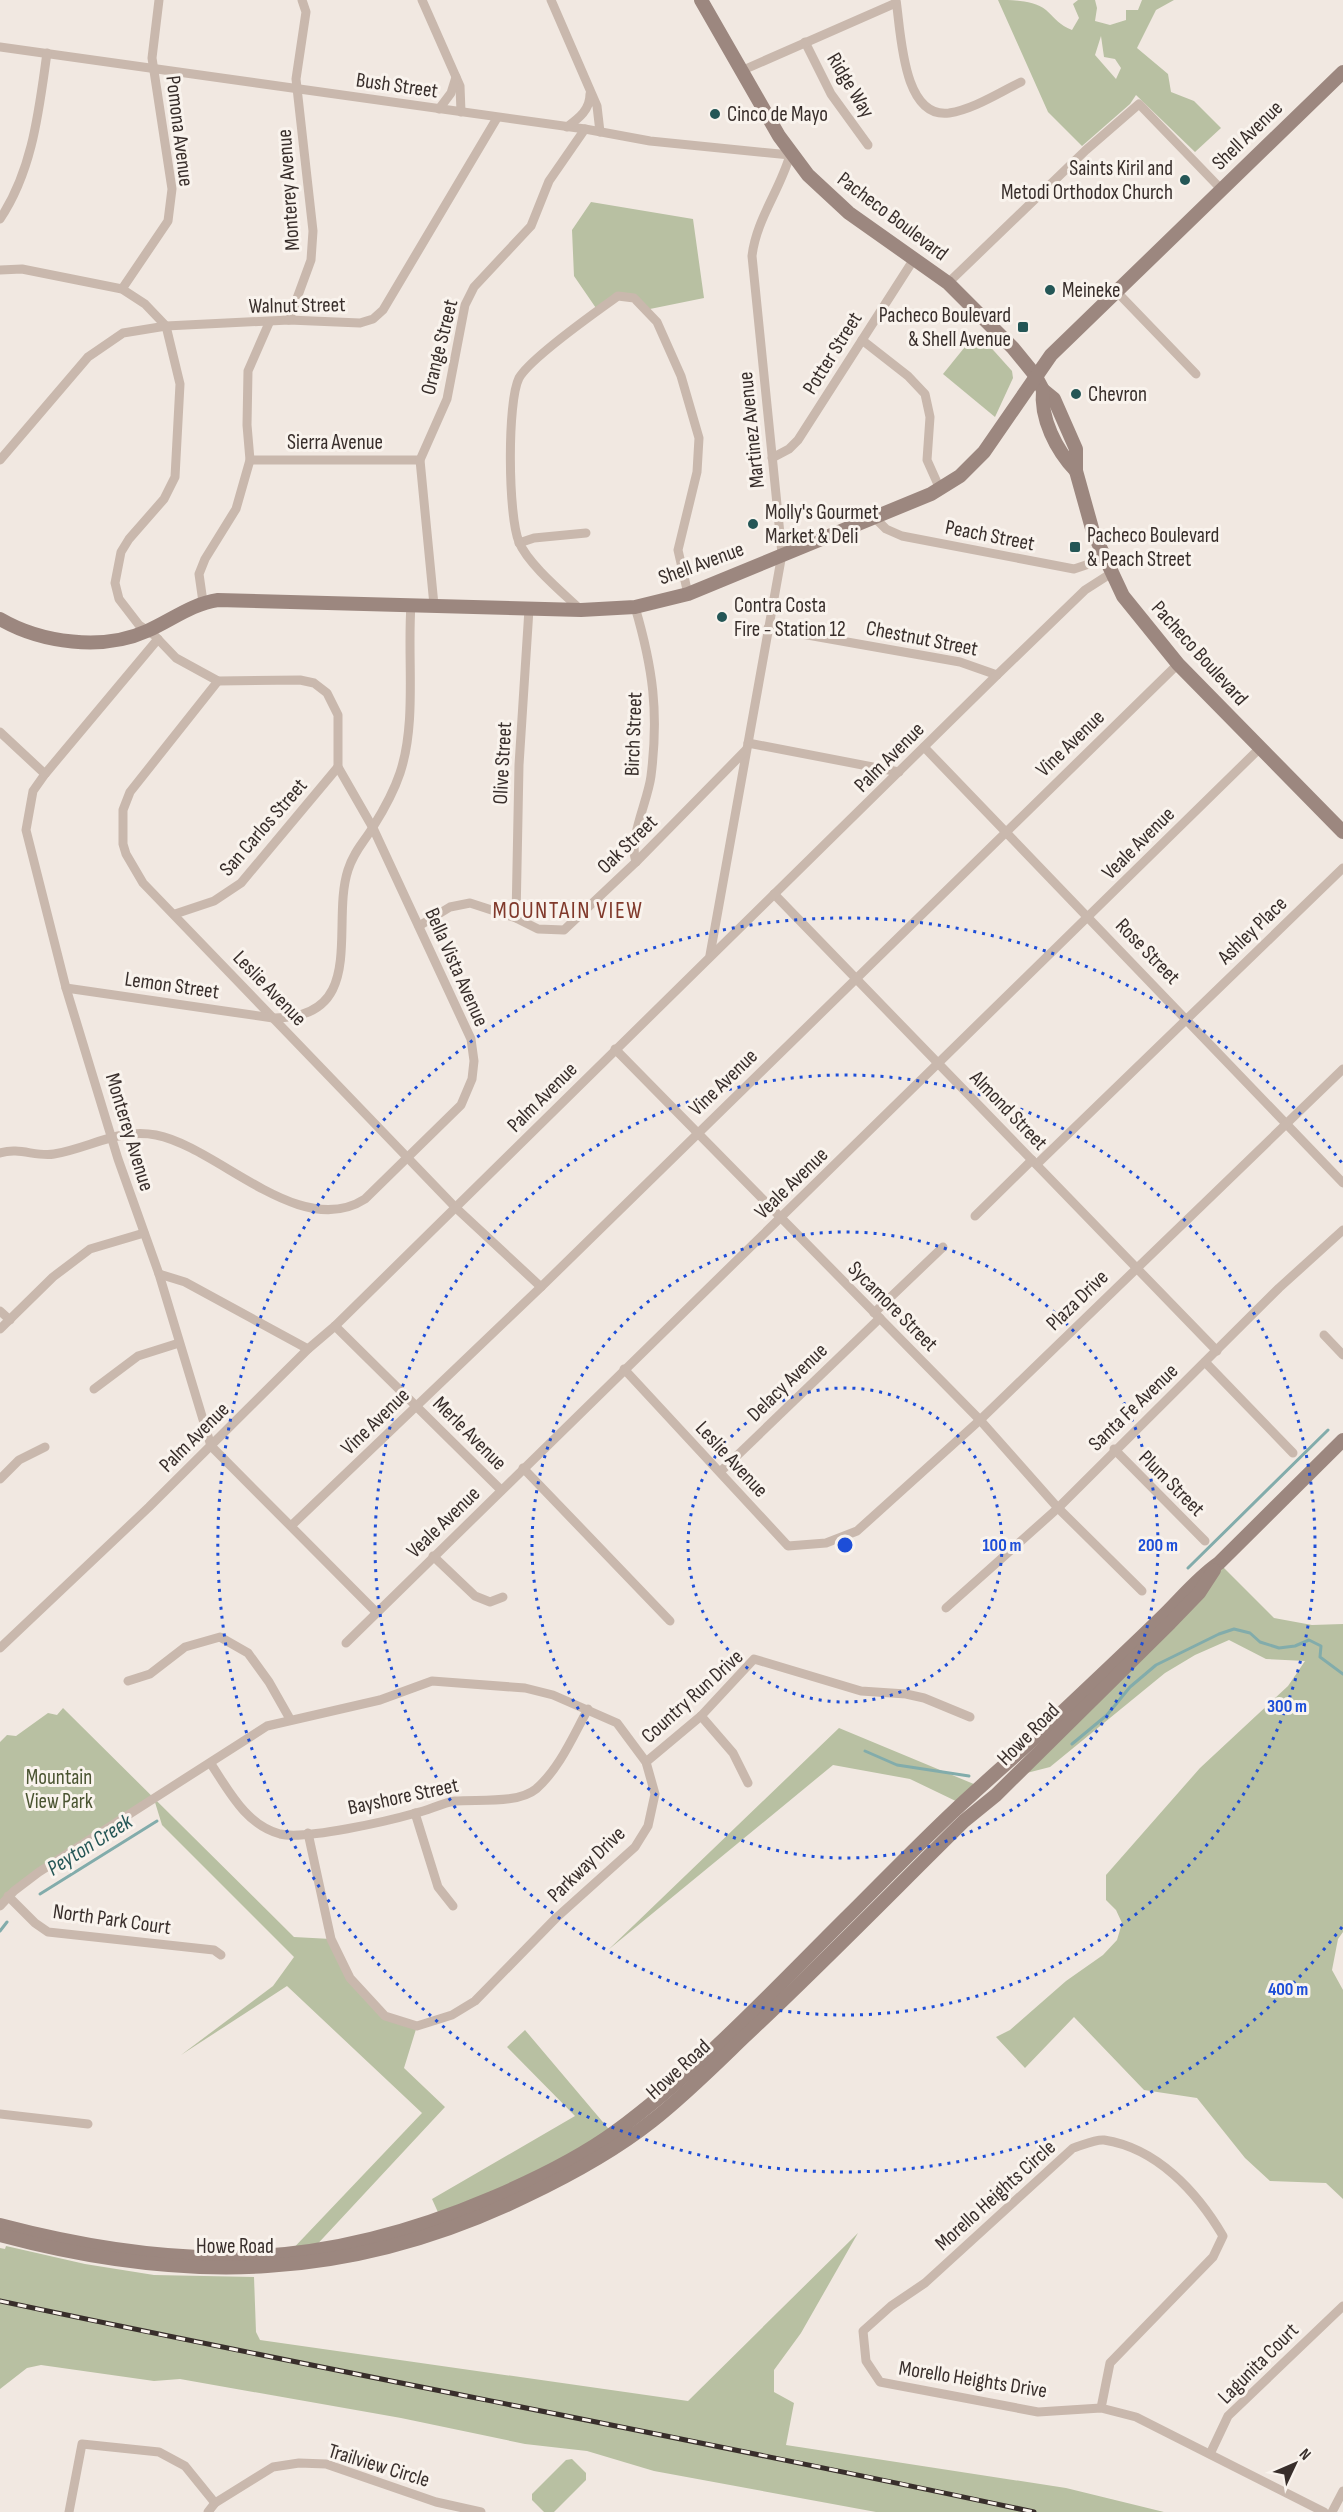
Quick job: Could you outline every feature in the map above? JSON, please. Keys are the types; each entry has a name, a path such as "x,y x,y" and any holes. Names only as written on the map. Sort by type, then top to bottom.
{"street":[{"name":"Pomona Avenue","path":"122,289 168,220 172,189 152,58 159,0"},
{"name":"Monterey Avenue","path":"289,320 310,260 313,231 296,79 306,12 302,0"},
{"path":"422,0 460,86 460,112"},
{"path":"551,0 597,106 600,132"},
{"name":"Pacheco Boulevard","path":"701,0 790,154 826,194 849,213 948,284 1013,348 1035,375 1043,390 1054,399 1076,449 1076,471 1104,559 1110,574 1139,619 1178,664 1343,832"},
{"path":"741,71 896,1 912,90 926,107 935,112 959,110 1021,82"},
{"name":"Ridge Way","path":"806,42 831,94 868,145"},
{"name":"Bush Street","path":"0,47 585,129 650,141 790,154"},
{"path":"0,219 22,175 34,136 47,53"},
{"name":"Shell Avenue","path":"0,620 15,628 39,635 87,642 153,635 203,602 218,600 581,610 635,607 688,594 940,489 960,476 984,452 1035,375 1051,356 1343,72"},
{"path":"439,109 451,93 456,77"},
{"path":"567,127 589,105 590,89"},
{"path":"948,284 1086,150 1139,104 1221,189"},
{"name":"Walnut Street","path":"166,326 269,323 289,320 360,323 373,319 383,310 497,118"},
{"name":"Orange Street","path":"434,605 420,460 447,399 465,305 474,287 531,226 549,181 585,129"},
{"name":"Martinez Avenue","path":"710,954 782,554 752,256 757,233 783,180 790,154"},
{"name":"Potter Street","path":"772,458 789,449 798,440 914,259"},
{"path":"0,270 22,269 122,289 145,304 166,326"},
{"path":"1116,291 1196,374"},
{"path":"581,610 539,568 519,543 511,509 513,405 519,378 531,363 618,296 634,298 657,322 681,376 699,438 697,472 678,550 688,594"},
{"path":"203,602 199,574 205,559 236,509 249,460 248,371 269,323"},
{"path":"0,460 88,357 123,333 166,326"},
{"name":"Bella Vista Avenue","path":"0,1152 20,1150 55,1154 131,1132 158,1136 188,1148 265,1191 318,1209 332,1210 357,1204 410,1158 461,1105 472,1079 474,1061 471,1040 373,828 338,767 338,715 332,700 321,687 300,680 218,681 184,664 119,599 115,583 121,552 129,539 164,499 175,477 180,384 166,326"},
{"path":"862,339 908,376 925,394 930,417 927,460 940,489"},
{"name":"Sierra Avenue","path":"249,460 420,460"},
{"name":"Peach Street","path":"874,517 886,529 902,536 1063,567 1074,569 1104,559"},
{"path":"519,543 534,538 586,533"},
{"name":"Palm Avenue","path":"0,1648 456,1208 710,954 997,675 1085,590 1110,574"},
{"path":"273,1018 305,1015 319,1006 329,993 342,962 344,886 348,869 360,842 373,828 400,773 406,737 410,686 411,605"},
{"name":"Birch Street","path":"635,607 652,669 654,692 651,776 648,798 634,841 636,862"},
{"name":"Olive Street","path":"516,918 519,765 529,609"},
{"name":"Chestnut Street","path":"768,628 960,662 997,675"},
{"name":"Monterey Avenue","path":"153,635 33,791 26,830 66,988 159,1274 211,1446 375,1611"},
{"name":"Vine Avenue","path":"292,1525 541,1287 1178,664"},
{"name":"Leslie Avenue","path":"218,681 130,792 123,810 123,844 131,867 143,883 456,1208 541,1287"},
{"path":"0,732 45,774"},
{"path":"748,746 899,772"},
{"name":"Oak Street","path":"419,926 450,907 470,903 516,918 538,929 564,930 636,862 748,746"},
{"name":"Rose Street","path":"924,747 1090,916 1343,1183"},
{"name":"Veale Avenue","path":"346,1642 375,1611 939,1064 1260,748"},
{"name":"San Carlos Street","path":"175,914 214,902 230,893 338,767"},
{"name":"Ashley Place","path":"1186,1018 1343,868"},
{"name":"Almond Street","path":"774,894 1217,1351"},
{"name":"Lemon Street","path":"66,988 273,1018"},
{"path":"975,1216 1186,1018"},
{"name":"Sycamore Street","path":"615,1049 696,1134 980,1420 1058,1508 1142,1591"},
{"name":"Plaza Drive","path":"826,1543 857,1531 980,1420 1343,1069"},
{"name":"Santa Fe Avenue","path":"946,1608 1058,1508 1114,1449 1279,1288 1343,1230"},
{"path":"0,1329 53,1277 90,1249 144,1233"},
{"name":"Delacy Avenue","path":"720,1472 943,1247"},
{"path":"159,1274 185,1282 308,1349"},
{"path":"0,1311 10,1320"},
{"name":"Merle Avenue","path":"335,1326 501,1490"},
{"path":"1324,1335 1343,1355"},
{"path":"94,1389 138,1356 179,1343"},
{"path":"1205,1362 1293,1453"},
{"name":"Leslie Avenue","path":"624,1369 788,1546 826,1543"},
{"name":"Howe Road","path":"0,2225 61,2241 145,2255 220,2259 286,2256 370,2241 441,2219 520,2186 568,2161 613,2134 688,2073 955,1810 1163,1617 1199,1577 1219,1563 1343,1440"},
{"path":"0,1479 19,1460 45,1447"},
{"name":"Plum Street","path":"1114,1449 1205,1541"},
{"name":"Merle Avenue","path":"523,1468 670,1621"},
{"path":"433,1556 475,1596 489,1602 503,1597"},
{"name":"Howe Road","path":"0,2235 59,2251 144,2265 218,2268 281,2267 339,2259 412,2241 492,2213 573,2173 652,2121 763,2019 1170,1623 1198,1593 1219,1563"},
{"path":"128,1681 150,1674 185,1647 220,1637 248,1653 269,1682 290,1719"},
{"name":"Country Run Drive","path":"646,1762 701,1716 754,1659 861,1691 924,1698 970,1717"},
{"name":"Parkway Drive","path":"0,1906 8,1896 39,1872 211,1764 267,1726 380,1700 432,1681 525,1688 588,1709 617,1723 646,1762 655,1794 648,1826 635,1847 556,1918 475,2001 452,2015 417,2026 386,2016 350,1978 331,1939 308,1833"},
{"name":"Bayshore Street","path":"211,1764 238,1805 259,1825 282,1834 308,1833 415,1813 453,1801 502,1800 534,1791 555,1767 588,1709"},
{"path":"701,1716 733,1753 748,1783"},
{"path":"415,1813 438,1887 453,1906"},
{"name":"North Park Court","path":"8,1896 35,1923 48,1932 214,1950 221,1955"},
{"path":"0,2114 88,2124"},
{"name":"Morello Heights Circle","path":"880,2382 866,2361 863,2331 891,2306 925,2283 1072,2148 1102,2140 1142,2152 1166,2165 1214,2220 1223,2236 1213,2257 1110,2363 1101,2408"},
{"name":"Lagunita Court","path":"1209,2454 1228,2416 1343,2306"},
{"name":"Morello Heights Drive","path":"880,2382 1038,2412 1101,2408 1136,2417 1324,2512"},
{"path":"69,2512 82,2444 159,2452 185,2466 215,2503"},
{"name":"Trailview Circle","path":"208,2512 215,2503 273,2467 308,2463 326,2464 436,2502 482,2512"},
{"path":"1332,2512 1343,2491"}],"green space":[{"path":"998,0 1036,4 1072,30 1079,18 1073,4 1078,0 1095,0 1097,8 1095,21 1110,25 1126,20 1126,10 1138,10 1142,0 1174,0 1156,10 1137,48 1168,74 1171,92 1194,101 1221,128 1195,152 1136,95 1130,104 1082,146 1048,112","holes":["1101,36 1104,57 1115,59 1121,68 1116,79 1095,55"]},
{"path":"591,202 693,219 704,298 645,310 634,298 618,296 598,311 574,276 572,230"},
{"path":"977,332 1012,371 1013,378 995,417 943,374"},
{"path":"1219,1563 1274,1618 1312,1625 1343,1624 1343,1932 1338,1939 1332,1970 1343,1990 1343,2199 1326,2183 1270,2181 1245,2158 1197,2098 1144,2090 1074,2017 1025,2068 996,2037 1010,2030 1066,1981 1103,1955 1117,1940 1122,1923 1116,1910 1106,1900 1106,1875 1200,1768 1288,1686 1305,1661 1266,1659 1229,1640 1195,1655 1165,1673 1050,1767 1015,1776"},
{"name":"Mountain View Park","path":"63,1708 294,1937 331,1939 350,1978 385,2016 417,2026 404,2068 445,2107 311,2251 286,2256 422,2113 287,1986 181,2055 273,1986 294,1957 162,1825 154,1799 49,1866 0,1906 0,1742 7,1735 16,1736 48,1713 57,1715"},
{"path":"839,1728 981,1787 962,1804 910,1779 833,1765 608,1950"},
{"path":"525,2030 613,2134 441,2219 432,2199 575,2116 507,2047"},
{"path":"858,2233 801,2333 774,2370 774,2392 794,2403 786,2445 1066,2488 1164,2512 876,2512 654,2471 587,2451 525,2444 401,2418 180,2379 154,2381 41,2365 27,2368 0,2389 0,2248 5,2249 6,2246 85,2264 154,2275 254,2277 256,2332 260,2340 688,2401"},
{"path":"572,2459 586,2473 586,2480 554,2512 544,2512 532,2500 532,2494 566,2460"}],"waterway":[{"path":"1188,1568 1328,1430"},
{"name":"Peyton Creek","path":"1072,1744 1107,1715 1130,1687 1156,1665 1234,1629 1250,1633 1260,1642 1279,1648 1295,1646 1309,1640 1321,1646 1320,1657 1343,1674"},
{"name":"Peyton Creek","path":"865,1751 897,1765 969,1776"},
{"name":"Peyton Creek","path":"40,1894 157,1821"},
{"name":"Peyton Creek","path":"0,1931 7,1922"}],"railway":[{"path":"0,2301 1034,2512"}],"place":[{"name":"Cinco de Mayo","path":"715,114"},
{"name":"Saints Kiril and Metodi Orthodox Church","path":"1185,180"},
{"name":"Meineke","path":"1050,290"},
{"name":"Pacheco Boulevard & Shell Avenue","path":"1023,327"},
{"name":"Chevron","path":"1076,394"},
{"name":"Molly's Gourmet Market & Deli","path":"753,524"},
{"name":"Pacheco Boulevard & Peach Street","path":"1075,547"},
{"name":"Contra Costa Fire - Station 12","path":"722,617"}],"district":[{"name":"MOUNTAIN VIEW","path":"568,910"}]}
